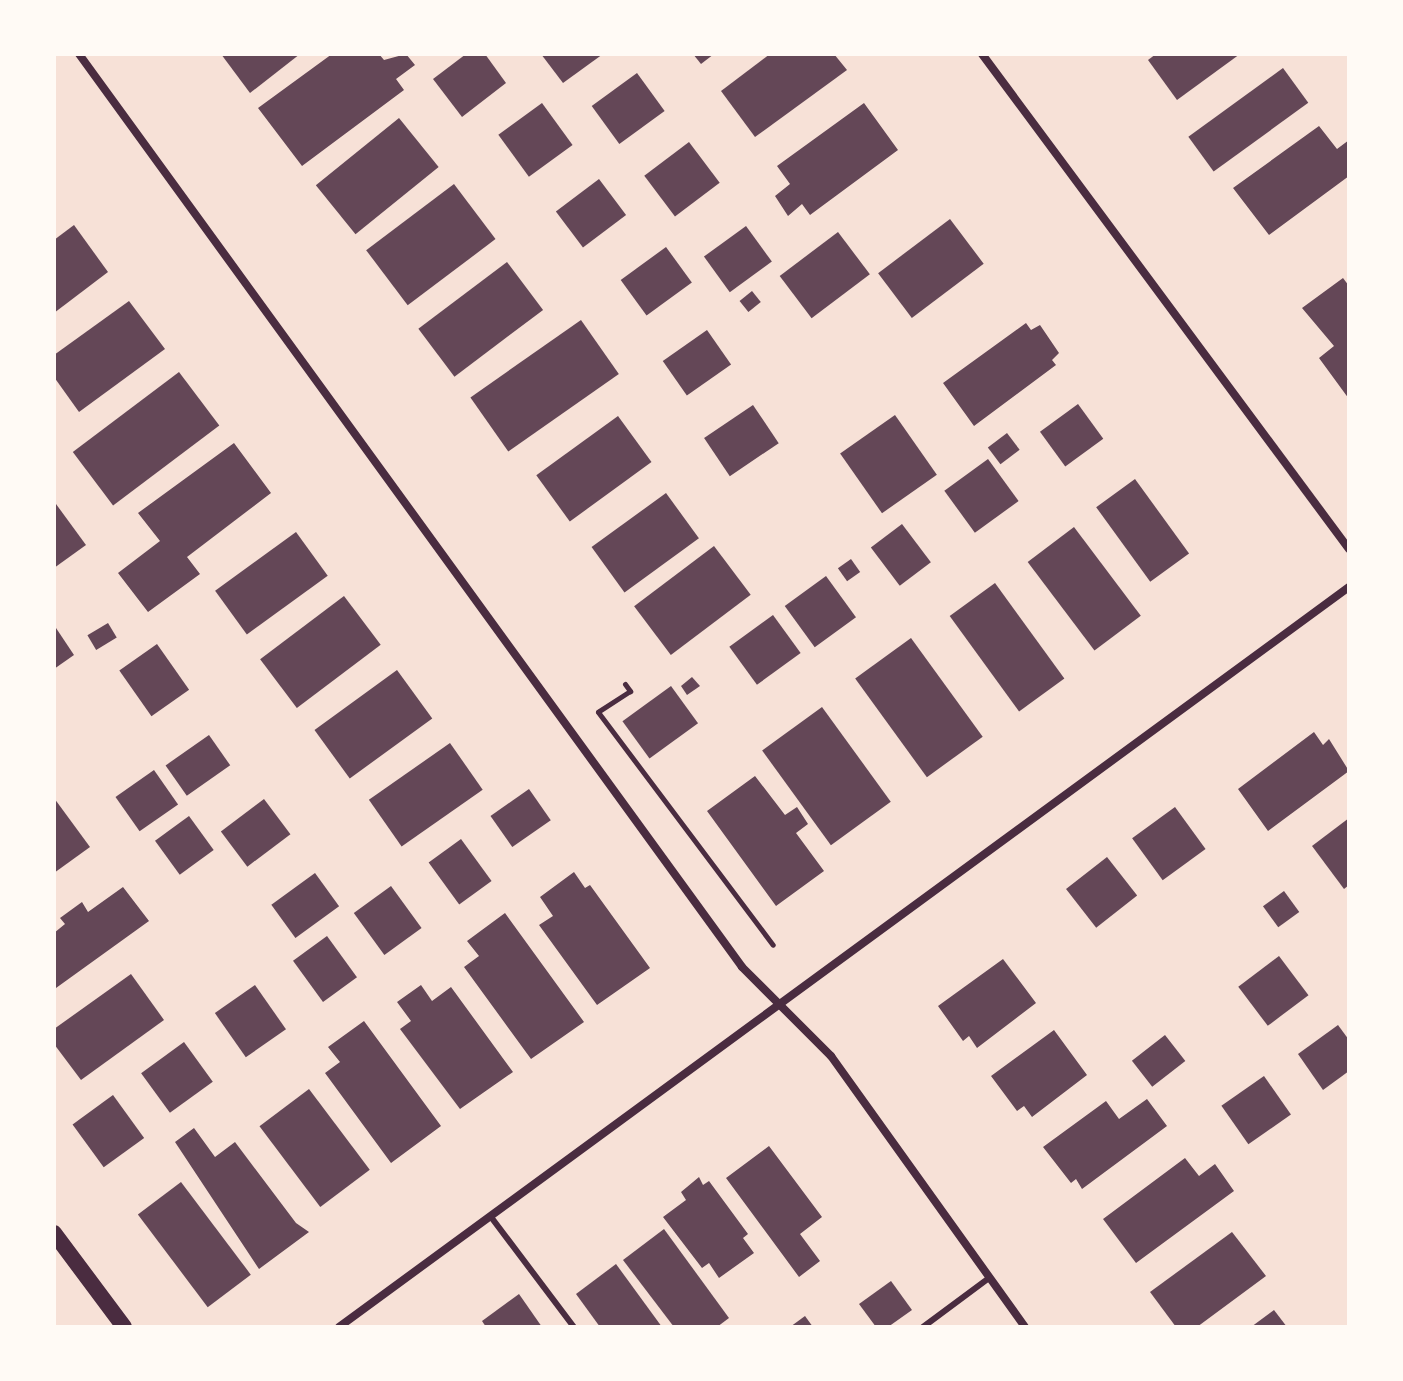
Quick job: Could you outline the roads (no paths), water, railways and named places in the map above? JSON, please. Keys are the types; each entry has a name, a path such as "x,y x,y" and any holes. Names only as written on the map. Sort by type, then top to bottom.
{"main road":[{"path":"54,1233 124,1327"}],"street":[{"path":"79,54 742,967 831,1056 1025,1327"},
{"path":"982,54 1349,549"},
{"path":"339,1327 782,1008 1349,587"}],"lane":[{"path":"491,1217 574,1327"},
{"path":"923,1327 989,1278"}]}
